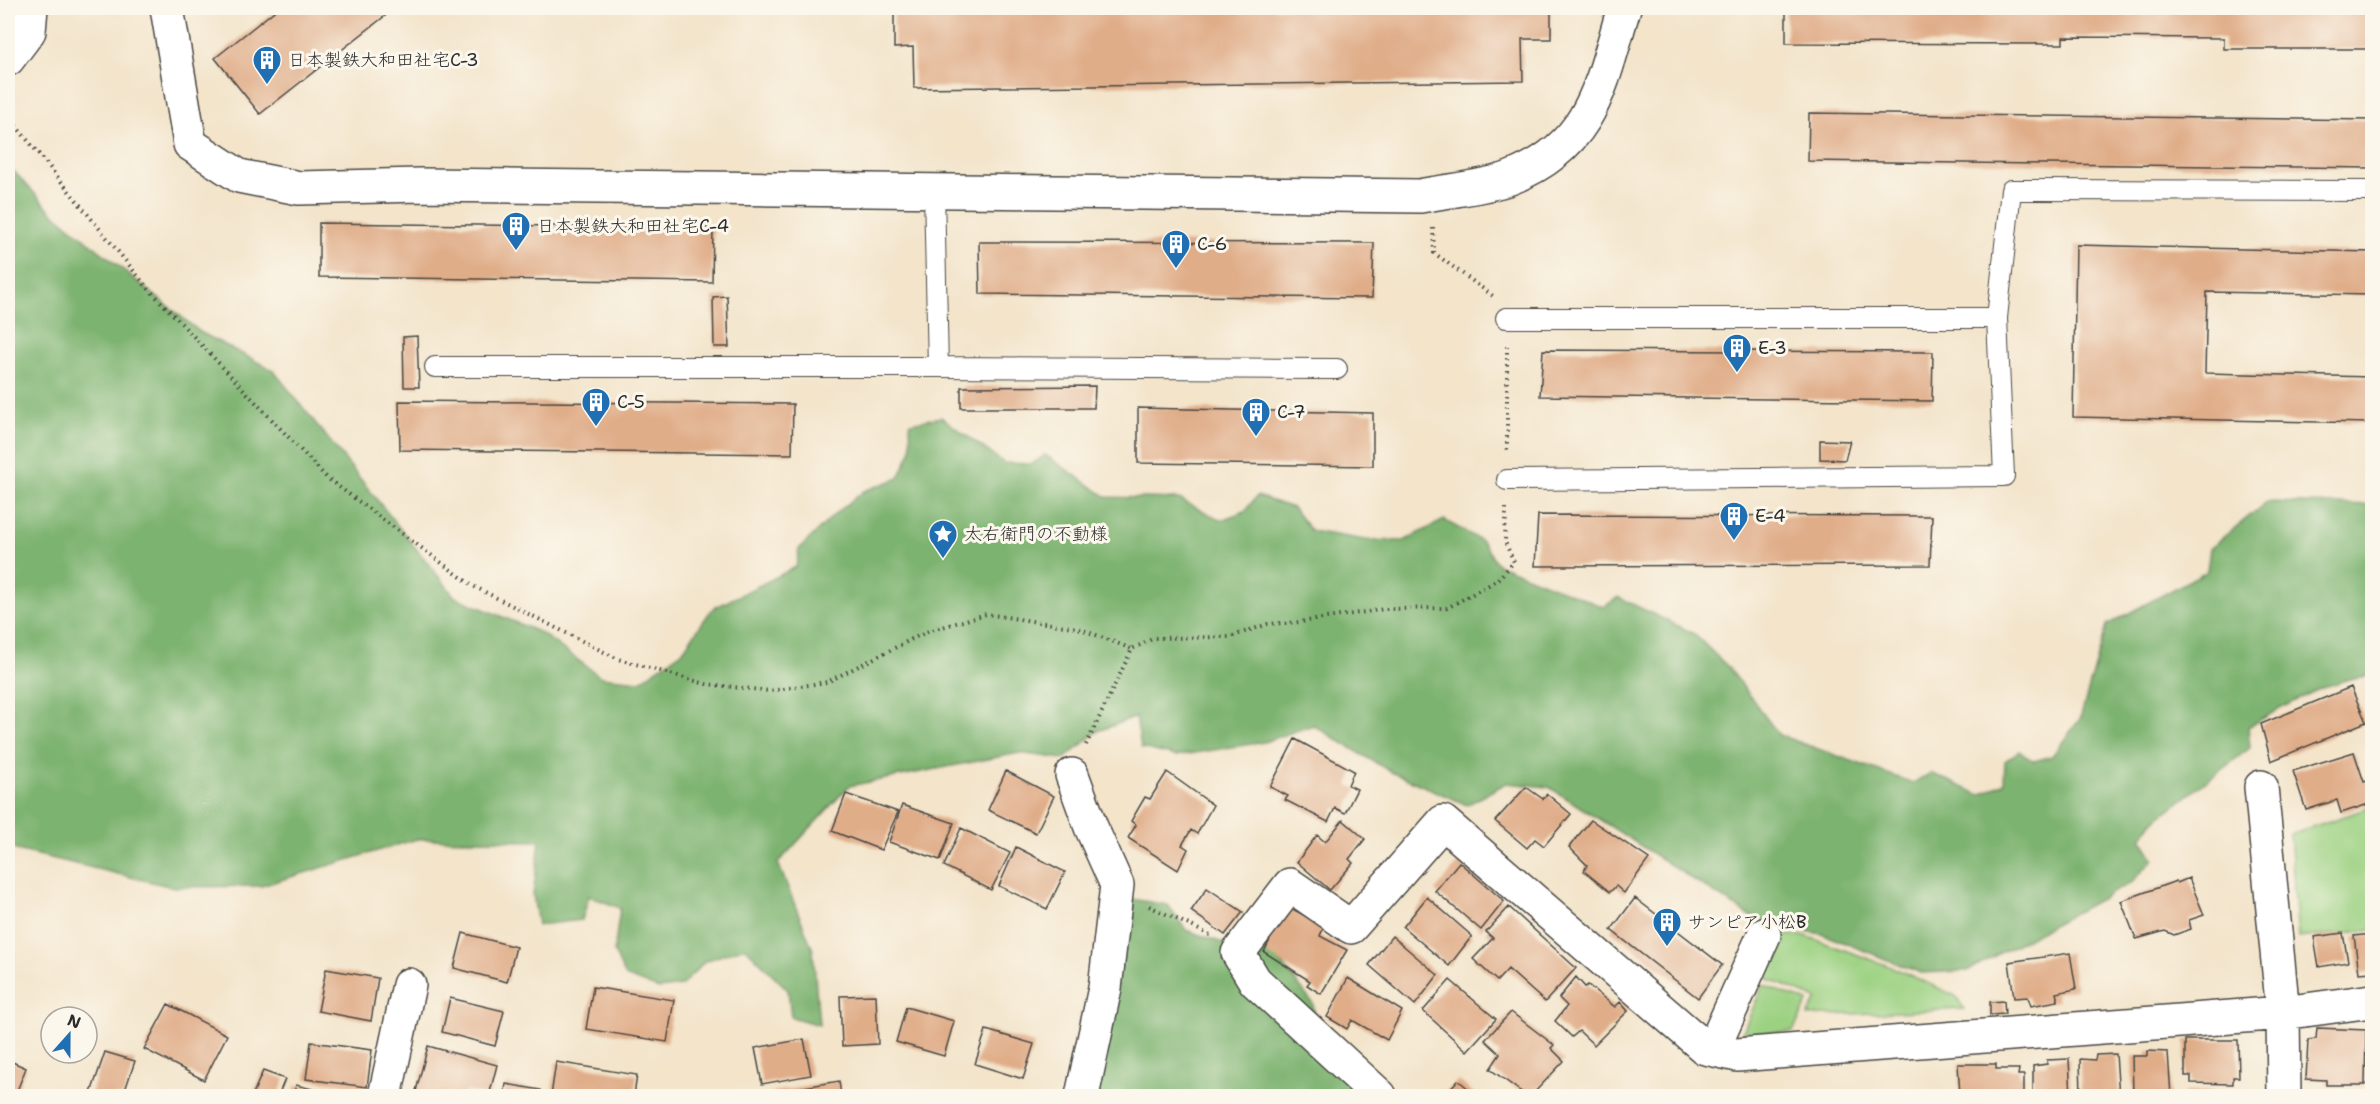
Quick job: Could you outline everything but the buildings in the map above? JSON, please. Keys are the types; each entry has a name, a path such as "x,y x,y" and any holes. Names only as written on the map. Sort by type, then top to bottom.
{"street":[{"path":"8,58 29,31 31,8"},
{"path":"167,8 190,144 239,176 299,188 420,185 1420,196 1508,178 1555,154 1582,126 1591,108 1623,8"},
{"path":"1072,775 1117,885 1105,988 1082,1096"},
{"path":"2261,787 2283,1013 2284,1096"},
{"path":"1380,1096 1255,981 1238,953 1290,885 1351,927 1443,822 1705,1048 1737,1055 2283,1013 2373,1001"},
{"path":"1713,1049 1764,935"},
{"path":"385,1096 409,986"}],"lane":[{"path":"1507,480 2004,476 1997,318 2011,190 2373,191"},
{"path":"934,191 938,368"},
{"path":"1506,318 1997,318"},
{"path":"435,368 1337,369"}],"path":[{"path":"8,116 146,286 327,478 474,586 618,659 706,684 770,691 827,682 926,632 986,614 1078,628 1132,649"},
{"path":"1093,730 1132,649 1154,638 1230,637 1268,624 1300,622 1385,609 1447,608 1496,581 1514,562 1505,542 1506,318 1503,303 1434,253 1432,219"},
{"path":"1117,885 1128,896 1227,943 1238,953"}],"green space":[{"path":"8,165 52,212 200,332 273,370 455,597 541,633 601,677 640,681 682,652 712,609 796,567 799,549 836,513 864,491 899,478 911,451 910,423 941,417 1004,463 1032,464 1045,455 1107,497 1179,499 1221,520 1245,511 1257,496 1293,508 1311,531 1366,540 1404,541 1444,520 1482,541 1497,564 1604,607 1618,597 1693,633 1729,668 1779,735 1913,783 1931,773 1980,795 2004,783 2005,761 2019,751 2034,761 2052,756 2080,719 2107,625 2207,571 2210,548 2267,502 2372,505 2372,676 2357,677 2325,687 2248,727 2250,748 2153,822 2141,838 2154,859 2132,882 1967,971 1921,973 1822,934 1761,923 1549,787 1506,783 1467,805 1391,772 1313,725 1264,742 1176,756 1141,748 1136,717 1098,731 1064,759 1019,753 849,786 778,863 813,950 819,1025 791,1017 788,990 745,947 705,961 681,986 658,989 625,976 614,952 620,908 589,896 582,920 538,925 533,895 540,841 417,839 261,886 173,887 8,848"},
{"path":"2372,807 2372,930 2298,938 2290,834"},
{"path":"1131,899 1168,905 1186,930 1226,944 1266,942 1313,1004 1320,1056 1363,1096 1073,1096"},
{"path":"1784,935 1806,936 1894,968 1956,996 1964,1009 1808,1016 1817,999 1766,978"},
{"path":"1763,985 1808,1002 1793,1031 1742,1034"}],"place":[{"name":"日本製鉄大和田社宅C-3","path":"267,86"},
{"name":"日本製鉄大和田社宅C-4","path":"516,252"},
{"name":"C-6","path":"1176,270"},
{"name":"E-3","path":"1737,374"},
{"name":"C-5","path":"596,428"},
{"name":"C-7","path":"1256,438"},
{"name":"E-4","path":"1734,542"},
{"name":"太右衛門の不動様","path":"943,560"},
{"name":"サンピア小松B","path":"1667,948"}]}
